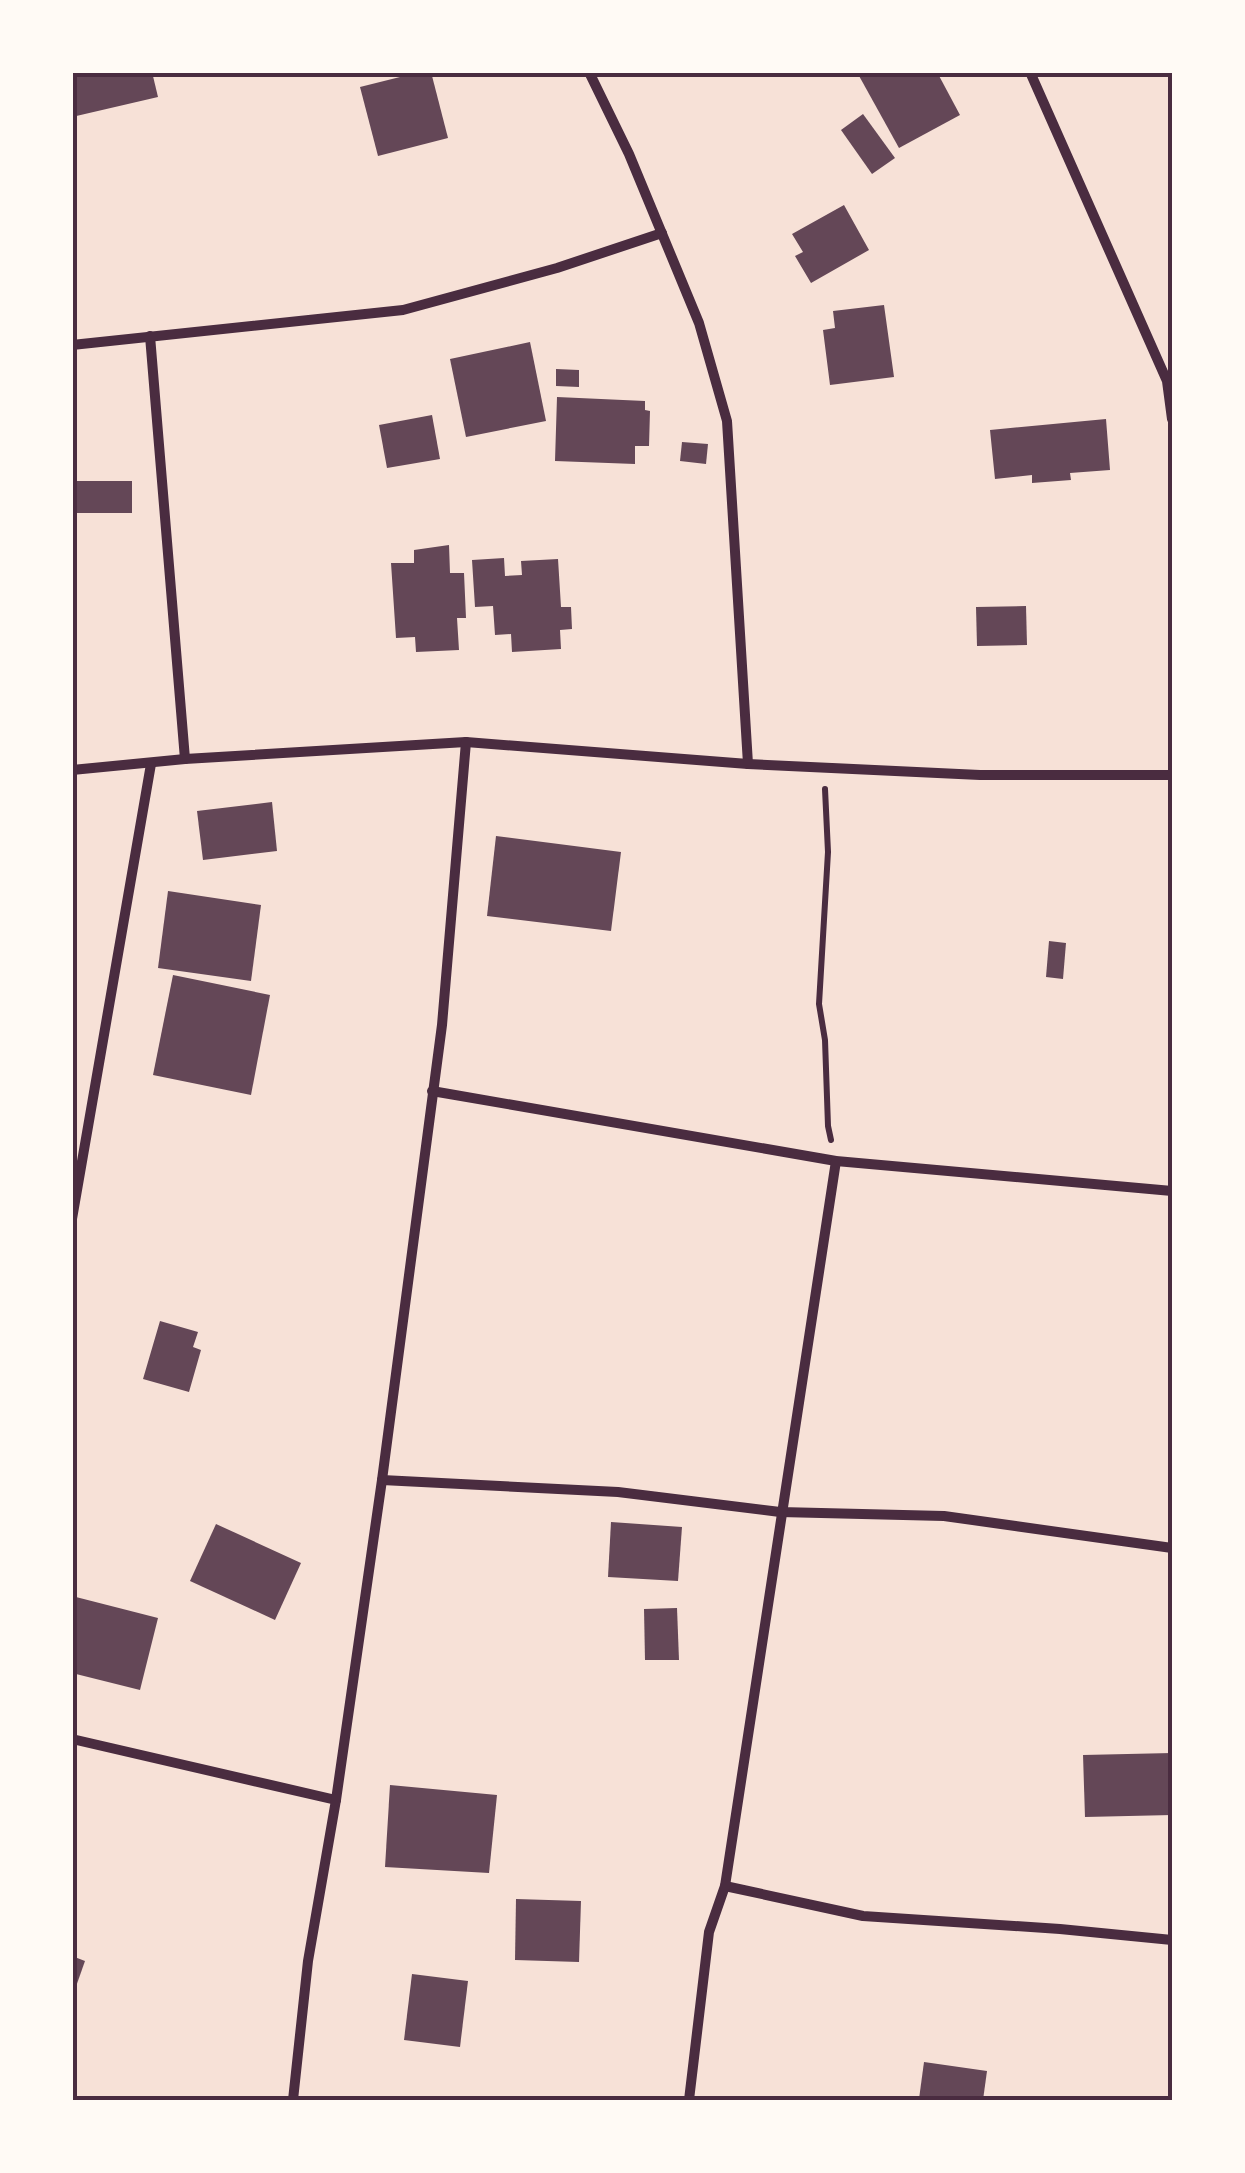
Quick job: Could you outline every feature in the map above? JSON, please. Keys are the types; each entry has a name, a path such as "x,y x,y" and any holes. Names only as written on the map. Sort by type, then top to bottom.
{"street":[{"path":"589,72 629,154 699,323 727,421 748,764"},
{"path":"1030,72 1167,382 1172,420"},
{"path":"72,345 403,310 557,268 662,233"},
{"path":"150,336 185,760"},
{"path":"293,2100 308,1960 336,1800 382,1480 442,1025 466,742"},
{"path":"72,770 466,742 824,768 980,775 1172,775"},
{"path":"72,1219 151,764"},
{"path":"432,1090 836,1161 1172,1191"},
{"path":"688,2100 710,1932 725,1886 836,1161"},
{"path":"382,1480 618,1492 780,1512 944,1516 1172,1548"},
{"path":"72,1739 336,1800"},
{"path":"725,1886 864,1916 1060,1928 1172,1940"}],"path":[{"path":"824,768 828,852 819,1004 825,1040 828,1126 836,1161"}],"building":[{"path":"72,72 152,72 158,97 72,117"},
{"path":"431,72 448,138 378,156 360,87"},
{"path":"937,72 960,115 899,148 858,74"},
{"path":"863,114 895,158 872,174 841,130"},
{"path":"844,205 869,250 811,283 795,256 803,252 792,234"},
{"path":"884,305 894,377 830,385 823,330 835,328 833,311"},
{"path":"530,342 546,421 466,437 450,359"},
{"path":"556,369 579,370 579,387 556,386"},
{"path":"557,397 645,401 645,410 650,411 649,446 635,446 635,464 555,461"},
{"path":"432,415 440,459 387,468 379,425"},
{"path":"1106,419 1110,470 1070,473 1071,480 1032,483 1032,475 995,479 990,430"},
{"path":"682,442 708,444 706,464 680,461"},
{"path":"72,481 132,481 132,513 72,513"},
{"path":"449,545 450,573 464,573 466,618 457,618 459,650 416,652 415,637 396,638 391,563 414,563 414,550"},
{"path":"504,558 505,576 522,575 521,561 558,559 561,607 571,607 572,629 560,630 561,649 512,652 511,634 495,635 493,606 475,607 472,560"},
{"path":"1026,606 1027,645 977,646 976,607"},
{"path":"272,802 277,851 203,860 197,811"},
{"path":"496,836 621,852 611,931 487,916"},
{"path":"168,891 261,905 251,981 158,968"},
{"path":"1049,941 1066,943 1063,979 1046,977"},
{"path":"173,975 270,995 251,1095 153,1075"},
{"path":"160,1321 198,1332 193,1347 201,1350 189,1392 143,1379"},
{"path":"611,1522 682,1527 678,1581 608,1577"},
{"path":"216,1524 301,1563 275,1620 190,1581"},
{"path":"72,1596 158,1618 140,1690 72,1673"},
{"path":"677,1608 679,1660 645,1660 644,1609"},
{"path":"1172,1753 1172,1815 1085,1817 1083,1755"},
{"path":"390,1785 497,1795 489,1873 385,1867"},
{"path":"516,1899 581,1901 579,1962 515,1960"},
{"path":"72,1956 85,1961 73,1995 72,1995"},
{"path":"412,1974 468,1981 460,2047 404,2040"},
{"path":"924,2062 987,2071 983,2100 919,2099"}]}
